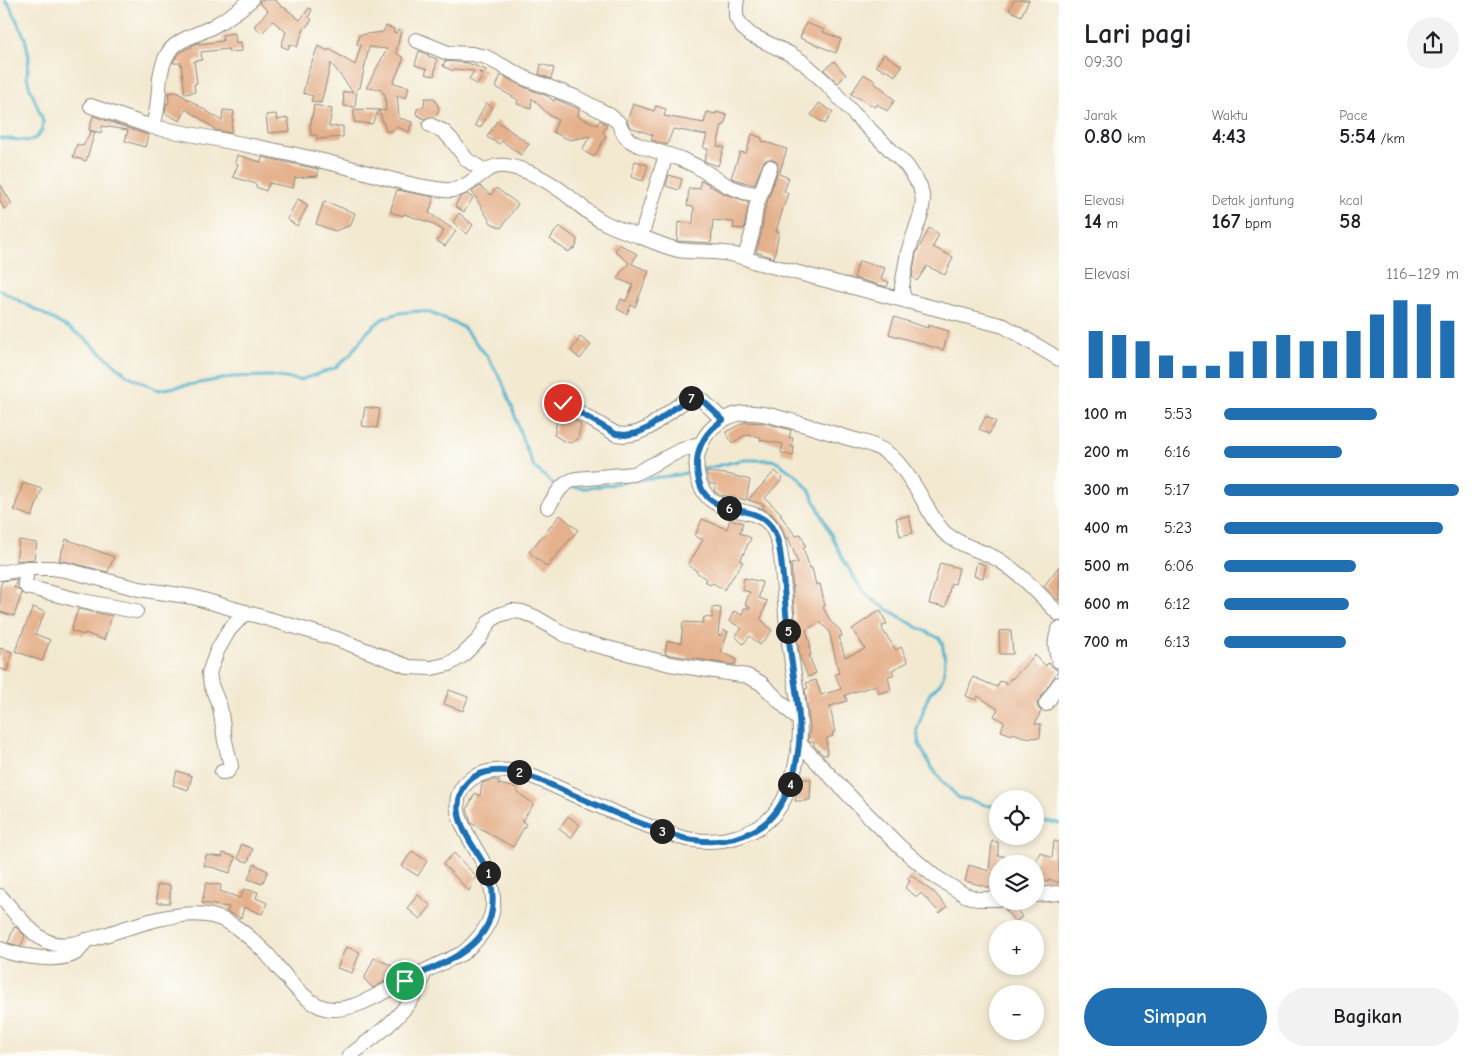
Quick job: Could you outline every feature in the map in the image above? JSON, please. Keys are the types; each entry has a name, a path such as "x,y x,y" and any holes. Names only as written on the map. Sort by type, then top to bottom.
{"street":[{"path":"152,127 156,118 163,67 167,54 176,44 211,28 251,0"},
{"path":"738,0 736,17 742,27 751,35 804,63 907,166 920,186 923,200 921,214 908,252 902,286 902,293 906,301"},
{"path":"416,40 448,53 472,54 486,57 527,79 575,97 609,115 618,122 629,140 638,145 696,166 728,186 760,195"},
{"path":"91,106 152,127 331,163 414,186 446,190 464,188 485,171 495,166 504,165 544,180 558,188 601,221 640,237 675,249 725,253 1004,326 1059,359"},
{"path":"430,125 443,131 467,160 485,171"},
{"path":"640,237 666,155"},
{"path":"745,258 760,195 770,168"},
{"path":"555,401 563,403 616,434 637,433 648,428 687,399 694,396 702,400 723,420"},
{"path":"0,896 35,933 46,941 62,945 175,916 194,914 212,916 231,924 250,938 299,991 313,1002 334,1009 347,1007 366,1000 463,953 485,930 494,908 491,886 486,868 461,824 458,806 464,786 470,780 485,772 503,770 520,772 546,782 616,815 692,840 712,842 724,840 743,835 761,826 780,806 787,793 794,772 799,743 799,720 780,549 775,532 768,520 738,510 721,507 712,502 698,479 698,451 701,443 711,430 723,420 744,413 776,417 873,444 893,457 942,531 954,540 994,557 1009,567 1024,578 1059,614"},
{"path":"548,507 563,485 568,481 634,474 679,451 701,443"},
{"path":"0,572 27,568 52,568 139,589 193,597 338,639 409,667 432,668 450,664 462,656 479,639 490,621 499,615 512,611 522,612 580,641 670,664 748,676 761,682 799,720"},
{"path":"27,568 25,584 27,587 82,601 136,611"},
{"path":"222,772 228,771 231,766 220,707 211,685 209,673 217,651 230,630 246,612"},
{"path":"1059,629 1055,645 1059,661"},
{"path":"1046,704 1059,684"},
{"path":"799,743 899,846 934,876 965,895 977,899 989,900"},
{"path":"1044,894 1059,893"},
{"path":"0,949 30,956 60,958 78,952 86,940"},
{"path":"349,1056 390,1024 402,1012 415,994 425,971"}],"building":[{"path":"260,0 275,0 300,20 309,8 312,9 309,17 312,20 304,29 297,47 290,44 288,49 281,46 286,32 273,21 262,33 254,26 268,11 259,2"},
{"path":"1014,0 1029,0 1021,16 1009,10"},
{"path":"806,23 841,39 836,53 800,38"},
{"path":"386,26 394,29 393,32 396,33 399,29 401,30 396,53 404,58 393,83 409,87 406,98 397,95 399,118 412,122 409,132 397,127 392,131 386,131 379,110 386,111 385,95 380,89 366,88 387,49 369,47 360,88 357,88 355,107 344,106 343,92 353,92 331,63 321,103 311,101 313,96 303,93 308,72 318,46 328,51 329,49 355,65 361,45 357,45 359,35 383,32"},
{"path":"235,33 236,43 241,42 242,51 229,52 228,49 201,52 202,60 194,61 197,83 194,84 195,92 185,94 181,63 173,63 177,55 199,42 199,44 223,41 222,35"},
{"path":"419,51 437,59 434,76 425,74 427,69 415,65"},
{"path":"884,54 902,66 895,76 885,69 884,71 876,66"},
{"path":"445,61 468,63 486,70 485,73 479,72 483,75 477,85 469,79 474,71 454,69 453,71 443,66"},
{"path":"834,61 846,75 838,83 824,70"},
{"path":"541,64 554,68 551,79 539,74"},
{"path":"864,74 875,81 874,83 895,100 887,111 877,104 875,107 851,94"},
{"path":"501,75 554,101 555,99 579,109 578,116 597,125 600,120 607,125 603,132 606,136 594,157 582,150 590,136 570,140 553,132 558,120 548,114 532,98 531,109 517,104 518,100 496,87"},
{"path":"177,92 222,121 223,110 234,111 231,133 214,130 214,128 186,109 180,121 165,113 166,104 169,103 168,93"},
{"path":"425,98 434,98 439,108 437,115 424,119 416,114 417,109 424,106"},
{"path":"486,103 493,107 480,128 475,125"},
{"path":"819,103 833,112 825,124 811,115"},
{"path":"633,104 654,111 656,106 666,109 664,116 704,123 707,112 727,115 724,126 722,125 717,146 724,147 718,166 704,161 708,149 703,148 707,135 673,129 667,145 651,140 653,135 630,127 627,121"},
{"path":"314,105 332,109 329,127 343,126 343,137 317,139 317,135 311,135 310,123"},
{"path":"354,109 379,110 372,124 354,122"},
{"path":"276,114 277,120 288,118 290,131 268,133 266,115"},
{"path":"93,116 148,135 145,147 125,141 128,130 102,126 101,133 89,130"},
{"path":"497,121 529,144 521,155 502,141 499,144 487,137"},
{"path":"91,131 95,132 86,161 73,157 77,144 83,146"},
{"path":"752,134 762,138 762,141 787,149 779,174 789,178 784,191 788,193 776,231 779,232 774,258 756,252 765,209 778,170 777,162 772,159 764,161 754,185 731,178 740,152 746,153"},
{"path":"237,155 261,162 262,157 318,169 318,176 295,178 293,188 269,183 266,191 256,187 256,184 233,177 238,164 235,163"},
{"path":"635,161 648,165 643,181 631,177"},
{"path":"669,175 682,179 679,190 666,186"},
{"path":"700,181 725,194 749,202 744,229 733,228 734,222 713,220 711,243 677,241 678,222 693,224 694,207 687,206 689,188 700,189"},
{"path":"0,184 12,204 4,209 0,201"},
{"path":"480,186 491,195 496,188 518,204 501,228 491,223 472,192"},
{"path":"397,190 434,197 429,213 456,231 445,246 437,241 444,231 431,223 404,214 403,216 390,212"},
{"path":"467,194 473,198 464,212 455,206 460,197"},
{"path":"298,199 308,205 297,226 287,219"},
{"path":"324,201 355,213 351,225 335,231 316,224"},
{"path":"459,213 473,225 467,234 453,222"},
{"path":"559,226 577,239 576,247 568,252 550,239"},
{"path":"929,228 939,234 933,247 953,257 945,275 927,266 917,281 912,277 916,254"},
{"path":"619,244 637,254 632,264 649,271 635,307 631,305 627,314 617,309 621,299 626,301 633,285 618,279 620,273 629,263 615,251"},
{"path":"859,261 885,268 881,279 889,282 887,287 854,278"},
{"path":"894,317 928,328 928,325 949,331 943,350 889,334"},
{"path":"580,337 591,345 580,359 571,351"},
{"path":"365,407 380,409 377,428 362,426"},
{"path":"559,411 581,424 578,439 571,443 554,435"},
{"path":"986,416 996,422 989,434 979,429"},
{"path":"745,422 765,423 791,430 789,438 793,438 791,446 794,447 793,456 781,453 783,444 760,440 761,437 746,435 732,443 726,432"},
{"path":"775,471 783,478 765,498 782,514 780,515 796,536 801,534 806,547 803,548 810,568 812,568 816,585 820,584 825,606 823,607 830,621 840,630 842,636 839,637 845,657 865,649 852,629 880,610 887,624 882,626 882,629 896,650 901,647 908,662 892,670 894,675 888,676 891,690 879,693 877,685 845,695 847,701 830,706 835,732 832,733 833,736 827,738 827,755 823,755 814,746 814,742 808,740 810,728 805,689 808,688 806,683 816,680 821,695 841,689 835,674 839,673 829,631 820,622 806,630 811,647 809,647 811,655 809,656 816,673 808,677 800,657 795,618 791,564 798,563 788,537 786,539 781,526 773,515 762,508 765,505 748,500"},
{"path":"706,472 727,474 750,480 746,500 723,495 723,497 714,491 716,484 710,484"},
{"path":"23,483 42,489 32,517 14,510"},
{"path":"560,515 578,530 547,567 529,552"},
{"path":"909,516 913,533 900,536 896,518"},
{"path":"702,519 727,529 730,519 743,523 740,533 751,538 740,561 743,562 724,590 713,583 711,585 705,581 706,579 688,565 703,540 695,536"},
{"path":"66,539 114,557 108,572 59,560"},
{"path":"19,540 37,543 34,559 16,561"},
{"path":"977,562 986,565 983,578 974,576"},
{"path":"940,563 959,568 955,584 951,583 946,607 929,604"},
{"path":"1059,566 1059,601 1044,586"},
{"path":"744,578 762,582 759,598 767,601 761,619 772,631 760,645 750,636 743,644 735,636 742,628 729,621 734,611 742,615 744,608 751,608 745,604 750,592 742,590"},
{"path":"17,579 14,588 17,588 22,593 14,616 0,612 0,587 2,581"},
{"path":"33,607 45,612 35,634 50,640 42,661 15,651"},
{"path":"712,607 721,608 718,635 721,636 723,630 728,632 721,652 736,659 735,665 665,654 667,641 681,643 683,622 703,623 704,617 712,618"},
{"path":"78,609 112,616 104,640 85,633 84,635 71,631"},
{"path":"1011,630 1013,654 1000,654 999,631"},
{"path":"0,648 12,652 7,671 0,669"},
{"path":"1035,655 1046,666 1048,663 1058,671 1037,703 1041,711 1035,724 1041,724 1040,738 1024,737 1013,733 1012,735 1001,731 1004,722 994,716 998,709 978,696 976,700 966,696 973,677 997,687 1000,681 1007,684"},
{"path":"449,690 468,697 463,711 444,704"},
{"path":"177,771 192,776 188,790 173,785"},
{"path":"801,779 811,779 810,800 795,801 797,792 800,792"},
{"path":"494,780 500,781 498,784 518,788 517,792 534,804 522,821 526,824 513,847 471,823 467,809 475,793 480,796 482,783"},
{"path":"568,816 580,825 571,838 559,829"},
{"path":"1054,841 1059,842 1059,883 1049,879 1048,882 1044,880 1044,855 1038,855 1040,852 1052,858"},
{"path":"241,844 253,849 248,862 238,859"},
{"path":"992,845 998,845 998,855 991,855"},
{"path":"412,851 427,861 418,876 402,866"},
{"path":"223,853 236,857 230,873 204,866 206,855 222,857"},
{"path":"454,853 476,876 469,891 443,864"},
{"path":"254,864 268,871 262,884 248,879"},
{"path":"969,865 989,871 989,888 965,881"},
{"path":"911,875 933,891 947,907 940,913 921,893 917,897 905,888 910,881 907,879"},
{"path":"206,883 221,885 220,891 240,898 244,889 258,892 256,898 267,903 262,914 244,907 241,918 227,912 229,907 202,903"},
{"path":"157,885 170,885 170,903 157,903"},
{"path":"418,895 431,906 420,919 407,908"},
{"path":"1006,910 1017,910 1022,917 1014,920"},
{"path":"14,927 25,936 21,946 8,943"},
{"path":"346,947 360,952 352,973 337,968"},
{"path":"374,958 400,969 391,978 373,988 364,979"}],"waterway":[{"path":"0,138 28,141 36,138 42,130 43,121 27,76 29,57 25,38 8,2 5,0"},
{"path":"0,290 83,337 127,375 158,390 232,377 271,376 300,380 335,368 350,355 367,332 382,319 399,313 428,312 463,327 487,356 502,381 534,467 553,484 558,485"},
{"path":"700,470 742,460 772,460 780,464 798,477 810,491 843,559 863,591 874,601 939,638 942,642 945,660 944,674 940,683 930,693 926,702 917,730 919,744 930,765 942,781 959,798 989,806"},
{"path":"636,480 694,471"},
{"path":"572,487 593,487 627,481"},
{"path":"1044,821 1059,823"}],"route":[{"path":"405,981 463,953 485,930 494,908 486,868 461,824 458,806 460,795 464,786 470,780 485,772 503,770 520,772 546,782 616,815 666,833 692,840 712,842 743,835 761,826 780,806 787,793 794,772 799,743 799,720 780,549 775,532 768,520 738,510 721,507 712,502 698,479 698,451 701,443 705,436 723,420 702,400 694,396 687,399 648,428 637,433 625,435 616,434 563,403"}]}
